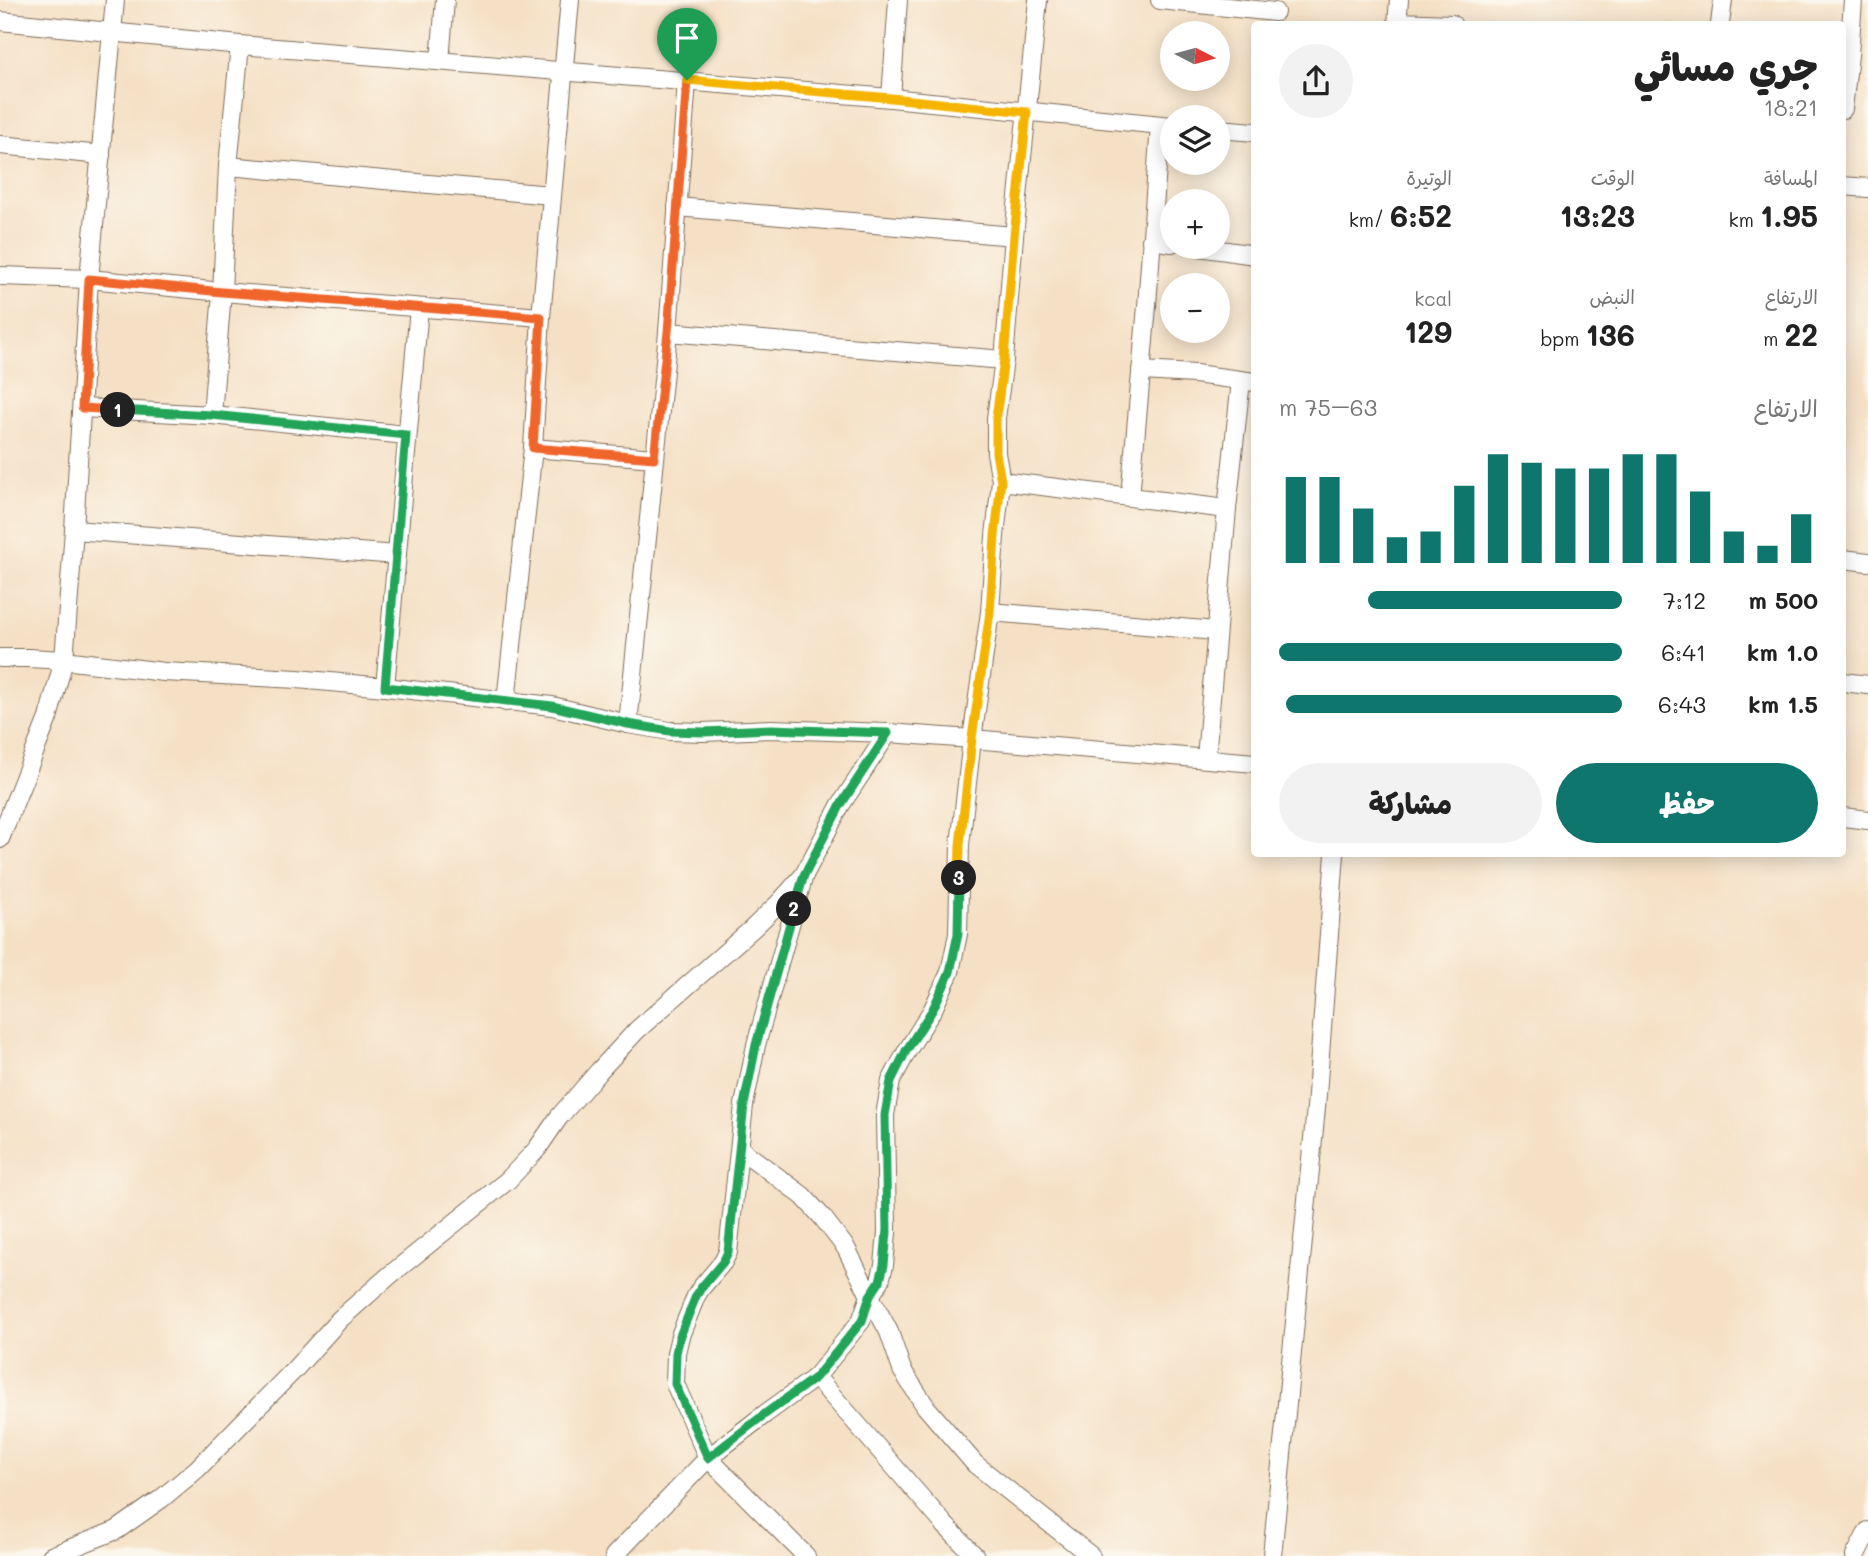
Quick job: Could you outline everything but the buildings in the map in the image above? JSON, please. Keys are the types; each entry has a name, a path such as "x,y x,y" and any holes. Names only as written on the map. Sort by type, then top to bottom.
{"street":[{"path":"0,839 3,823 48,718 64,660 89,279 115,0"},
{"path":"440,61 445,0"},
{"path":"506,702 533,448 551,195 570,0"},
{"path":"891,98 898,0"},
{"path":"619,1554 708,1458 816,1377 862,1321 870,1296 880,1281 887,1232 885,1115 891,1081 939,997 950,972 958,934 960,845 990,612 1001,481 996,453 996,418 1038,0"},
{"path":"1160,0 1275,12"},
{"path":"1397,21 1399,0"},
{"path":"1720,21 1723,0"},
{"path":"1846,82 1853,0"},
{"path":"0,21 240,45 687,80 1160,124"},
{"path":"212,415 228,166 240,45"},
{"path":"1849,55 1868,57"},
{"path":"628,724 668,332 687,80"},
{"path":"1230,130 1251,132"},
{"path":"0,145 102,155"},
{"path":"228,166 551,195"},
{"path":"1130,497 1151,240 1160,171"},
{"path":"1846,186 1868,188"},
{"path":"677,207 1014,236"},
{"path":"1151,240 1160,241"},
{"path":"1230,251 1251,254"},
{"path":"0,276 89,279 541,317"},
{"path":"385,687 419,308"},
{"path":"668,332 1004,359"},
{"path":"1142,371 1248,381 1227,509 1206,758"},
{"path":"82,408 212,415 406,435"},
{"path":"533,448 654,458"},
{"path":"1001,481 1227,509"},
{"path":"74,530 397,555"},
{"path":"1846,559 1868,562"},
{"path":"990,612 1216,631"},
{"path":"0,658 64,660 164,672 385,687 552,706 670,731 771,729 888,733 1251,763"},
{"path":"1846,682 1868,685"},
{"path":"807,1556 708,1458 675,1384 676,1353 696,1296 728,1252 744,1105 756,1045 804,875 840,806 888,733"},
{"path":"1846,817 1868,820"},
{"path":"1272,1556 1316,1108 1335,857"},
{"path":"51,1556 117,1530 197,1469 340,1320 390,1275 508,1180 537,1149 559,1117 637,1030 752,929 804,875"},
{"path":"740,1149 803,1196 846,1248 889,1332 902,1370 926,1407 975,1464 1091,1556"},
{"path":"816,1377 975,1556"},
{"path":"1856,1556 1868,1531"}],"route":[{"path":"687,80 1027,112 996,418 996,453 1001,481 990,612 980,671 960,845 958,934 950,972 933,1009 906,1051 891,1081 885,1115 887,1232 884,1265 880,1281 870,1296 862,1321 816,1377 708,1458 675,1384 676,1353 680,1336 696,1296 728,1252 744,1105 756,1045 804,875 840,806 888,733 771,729 670,731 552,706 385,687 406,435 212,415 82,408 89,279 541,317 533,448 654,458 668,332 687,80"}]}
